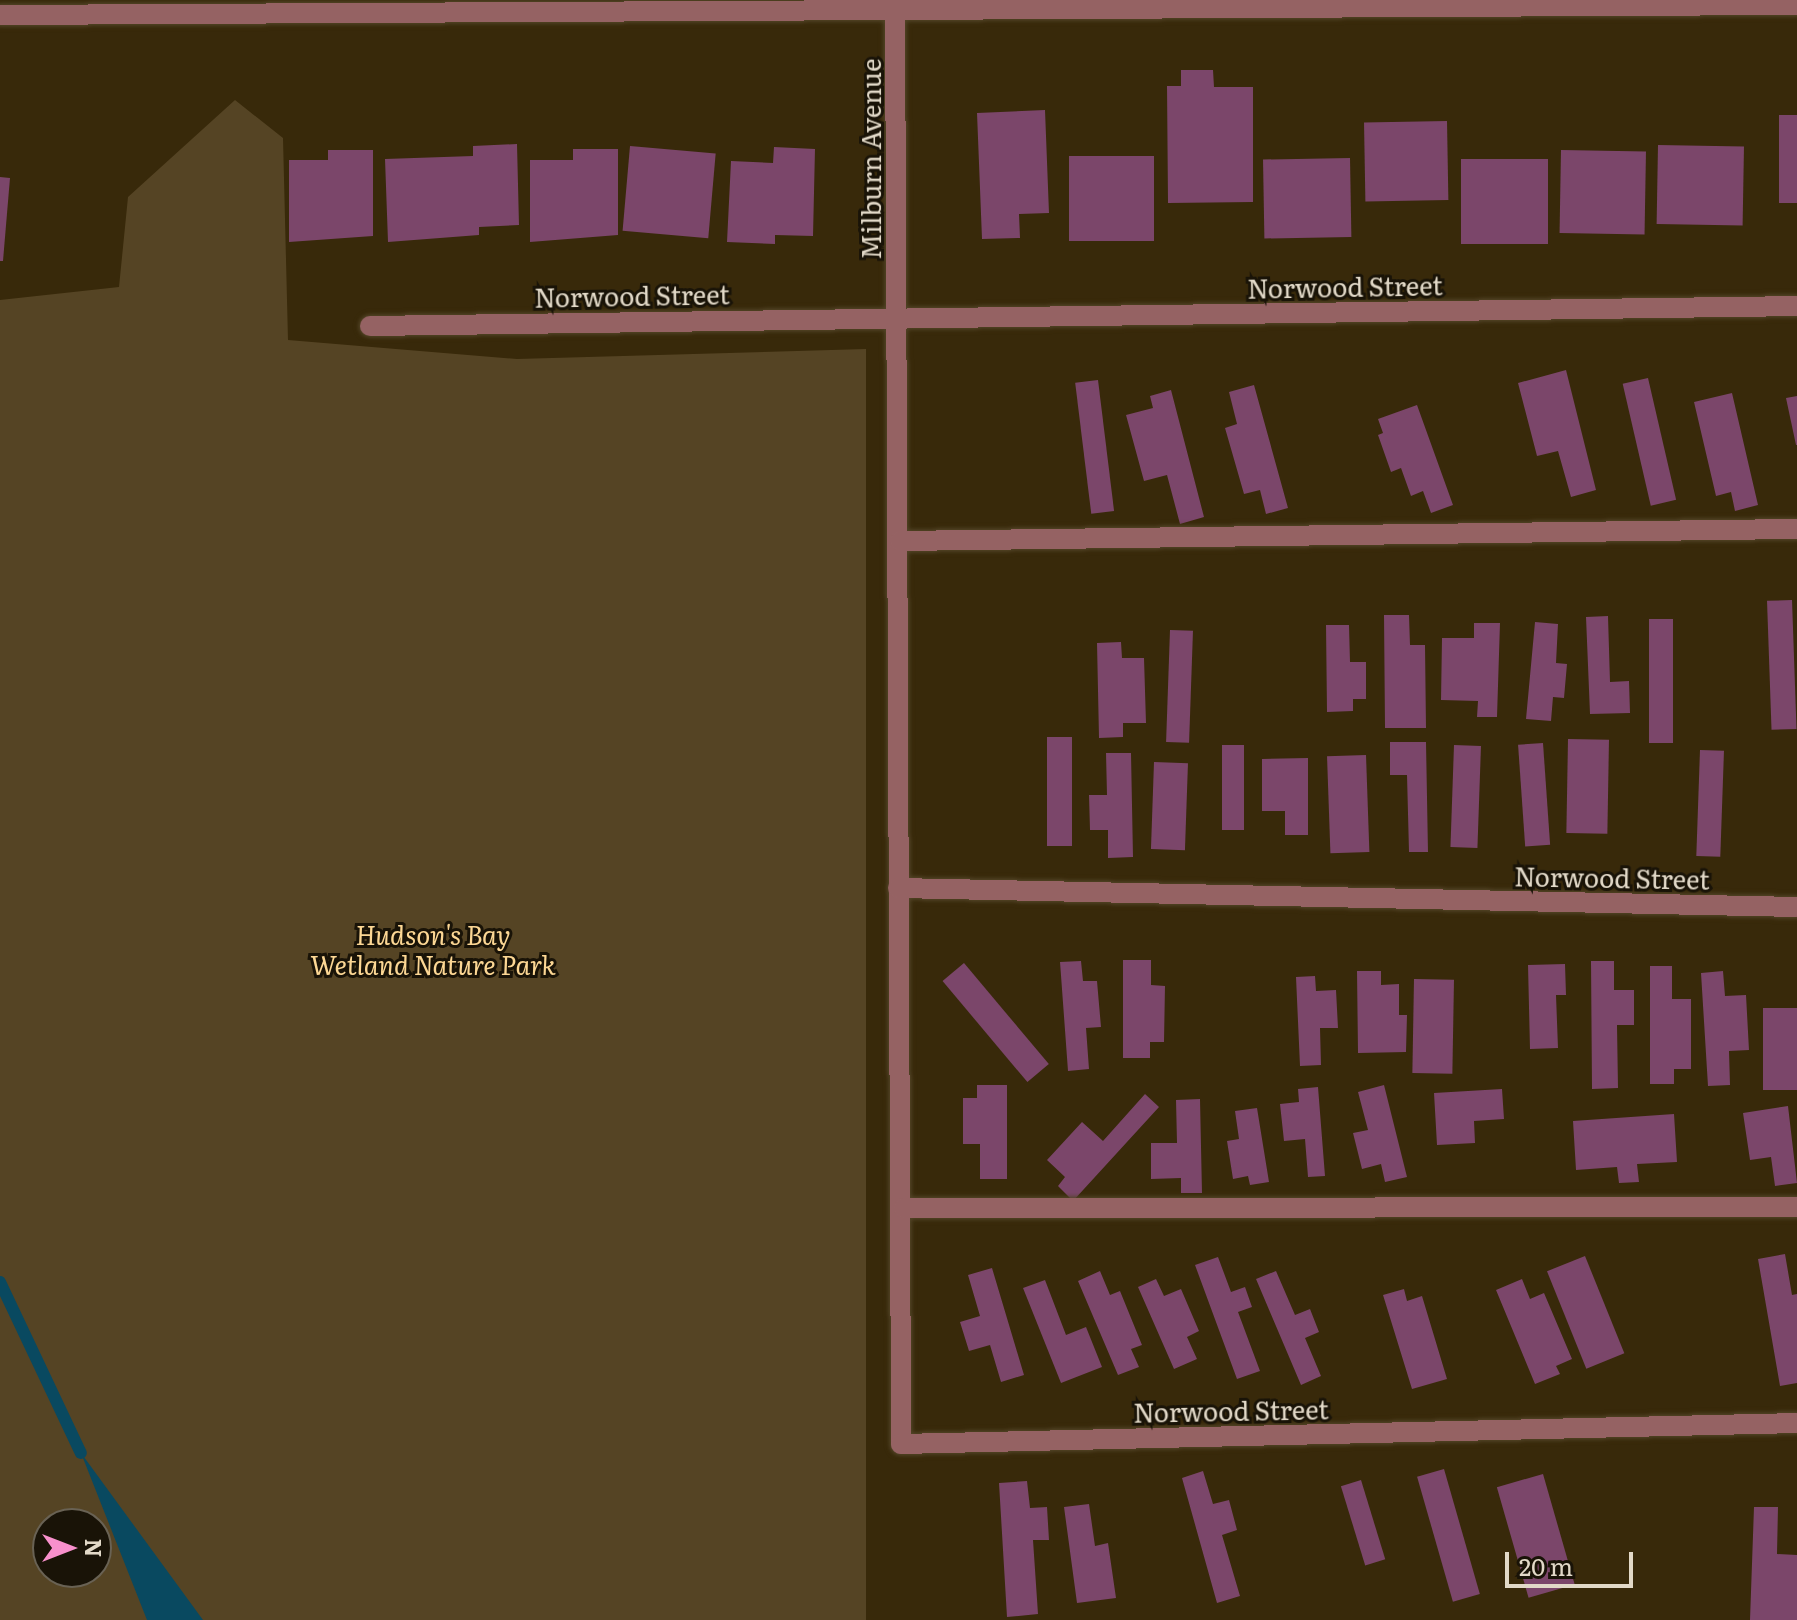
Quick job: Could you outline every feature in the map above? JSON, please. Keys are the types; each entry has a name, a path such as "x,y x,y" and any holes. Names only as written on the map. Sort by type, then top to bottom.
{"street":[{"path":"0,15 895,4 1797,5"},
{"name":"Milburn Avenue","path":"894,317 895,4"},
{"name":"Norwood Street","path":"370,326 1797,306"},
{"name":"Norwood Street","path":"894,317 900,541 898,888 904,1208 901,1444 1797,1423"},
{"path":"900,541 1797,529"},
{"name":"Norwood Street","path":"898,888 1797,907"},
{"path":"904,1208 1797,1207"}],"green space":[{"name":"Hudson's Bay Wetland Nature Park","path":"235,100 283,138 288,340 517,359 866,349 866,1620 0,1620 0,300 119,287 128,197"}],"water":[{"path":"81,1453 203,1620 147,1620 112,1531 112,1508 103,1508"}],"building":[{"path":"1181,70 1213,70 1214,87 1253,87 1253,202 1168,203 1167,86 1181,86"},
{"path":"1045,110 1049,213 1019,214 1020,238 982,239 977,113"},
{"path":"1779,115 1797,115 1797,203 1779,203"},
{"path":"1447,121 1448,200 1365,201 1364,122"},
{"path":"517,144 519,225 479,227 479,235 388,242 385,159 473,156 473,146"},
{"path":"1658,145 1744,147 1743,225 1657,224"},
{"path":"630,146 716,153 708,238 623,231"},
{"path":"774,147 815,149 813,236 775,235 775,244 727,242 731,161 773,163"},
{"path":"573,149 618,149 618,235 530,242 530,160 573,160"},
{"path":"328,150 373,150 373,236 289,242 289,160 328,160"},
{"path":"1561,150 1646,151 1645,234 1560,233"},
{"path":"1069,156 1154,156 1154,241 1069,241"},
{"path":"1350,158 1351,237 1264,239 1263,160"},
{"path":"1461,159 1548,159 1548,244 1461,244"},
{"path":"0,177 10,178 3,261 0,261"},
{"path":"1566,370 1596,490 1571,497 1558,451 1537,456 1518,383"},
{"path":"1648,378 1676,500 1651,506 1623,384"},
{"path":"1098,380 1114,511 1091,514 1075,383"},
{"path":"1254,385 1288,508 1266,514 1260,490 1244,494 1225,428 1237,424 1229,392"},
{"path":"1171,390 1204,517 1180,524 1167,475 1144,481 1126,415 1153,408 1150,396"},
{"path":"1732,393 1758,505 1735,511 1731,492 1716,496 1694,402"},
{"path":"1797,396 1797,445 1796,445 1786,398"},
{"path":"1417,405 1453,505 1431,513 1423,491 1411,496 1401,468 1391,472 1378,435 1383,433 1378,419"},
{"path":"1792,600 1797,729 1772,730 1767,601"},
{"path":"1384,615 1409,615 1410,645 1425,645 1426,728 1385,728"},
{"path":"1608,616 1610,682 1629,681 1630,713 1590,714 1586,617"},
{"path":"1649,619 1673,619 1673,743 1649,743"},
{"path":"1535,622 1558,624 1556,663 1567,664 1564,698 1553,697 1551,721 1526,719"},
{"path":"1474,623 1500,623 1497,717 1477,717 1478,701 1441,700 1442,638 1474,638"},
{"path":"1326,625 1349,625 1350,662 1366,662 1366,699 1353,699 1353,711 1327,712"},
{"path":"1170,630 1193,631 1189,743 1166,742"},
{"path":"1121,642 1122,658 1144,658 1146,723 1123,723 1123,737 1099,738 1097,643"},
{"path":"1047,737 1072,737 1072,846 1047,846"},
{"path":"1568,739 1609,740 1607,834 1566,833"},
{"path":"1390,742 1426,742 1428,852 1409,852 1407,775 1390,775"},
{"path":"1543,743 1550,845 1525,846 1518,745"},
{"path":"1222,745 1244,745 1244,830 1222,830"},
{"path":"1454,745 1481,746 1477,848 1450,847"},
{"path":"1700,750 1724,751 1720,857 1696,856"},
{"path":"1106,753 1131,753 1133,857 1108,858 1108,830 1090,830 1089,795 1107,795"},
{"path":"1366,755 1369,852 1330,853 1327,756"},
{"path":"1308,758 1308,835 1285,835 1285,811 1262,811 1262,759"},
{"path":"1154,762 1188,763 1185,850 1151,849"},
{"path":"1123,960 1151,960 1151,985 1165,986 1164,1042 1150,1042 1150,1058 1123,1058"},
{"path":"1081,961 1083,981 1097,981 1101,1027 1086,1028 1089,1069 1068,1071 1060,962"},
{"path":"1591,961 1614,961 1614,990 1634,990 1634,1025 1617,1025 1618,1088 1592,1089"},
{"path":"964,963 1049,1064 1027,1082 943,981"},
{"path":"1565,964 1566,995 1556,995 1558,1048 1530,1049 1528,965"},
{"path":"1650,966 1672,966 1672,999 1691,999 1691,1069 1674,1069 1674,1084 1650,1084"},
{"path":"1357,971 1381,971 1381,985 1399,984 1399,1015 1407,1015 1406,1052 1358,1053"},
{"path":"1723,971 1725,996 1746,995 1749,1050 1729,1051 1730,1085 1708,1086 1701,973"},
{"path":"1315,976 1316,991 1336,990 1338,1028 1320,1028 1321,1065 1300,1066 1296,977"},
{"path":"1414,979 1454,980 1452,1074 1412,1073"},
{"path":"1763,1008 1797,1008 1797,1090 1763,1090"},
{"path":"977,1085 1007,1085 1007,1179 980,1179 980,1144 963,1144 963,1098 977,1098"},
{"path":"1384,1085 1407,1177 1385,1182 1381,1164 1362,1169 1353,1133 1368,1130 1358,1092"},
{"path":"1318,1087 1325,1176 1308,1177 1305,1139 1284,1141 1280,1104 1299,1102 1298,1089"},
{"path":"1502,1089 1504,1119 1474,1121 1475,1143 1437,1145 1434,1093"},
{"path":"1145,1094 1159,1107 1073,1201 1058,1186 1065,1177 1047,1160 1082,1122 1103,1141"},
{"path":"1200,1099 1202,1193 1181,1193 1181,1178 1151,1179 1151,1143 1177,1143 1176,1100"},
{"path":"1788,1106 1797,1183 1775,1186 1771,1157 1750,1160 1743,1113"},
{"path":"1257,1108 1269,1182 1250,1185 1248,1176 1233,1179 1227,1141 1239,1139 1235,1111"},
{"path":"1674,1114 1677,1162 1637,1164 1639,1182 1619,1183 1617,1167 1576,1170 1573,1121"},
{"path":"1785,1254 1792,1295 1797,1294 1797,1383 1780,1386 1758,1259"},
{"path":"1585,1256 1624,1353 1586,1369 1547,1271"},
{"path":"1218,1257 1231,1292 1245,1287 1252,1307 1238,1312 1260,1371 1237,1379 1195,1265"},
{"path":"992,1268 1024,1375 1001,1382 990,1345 969,1351 960,1322 980,1316 968,1275"},
{"path":"1100,1271 1110,1295 1120,1291 1142,1345 1131,1349 1139,1367 1118,1375 1078,1281"},
{"path":"1276,1271 1295,1315 1310,1309 1319,1332 1305,1338 1321,1376 1301,1385 1256,1279"},
{"path":"1156,1279 1164,1296 1181,1289 1199,1331 1187,1337 1197,1359 1174,1369 1138,1287"},
{"path":"1522,1279 1530,1299 1544,1293 1572,1359 1556,1366 1560,1374 1535,1384 1496,1290"},
{"path":"1045,1280 1066,1335 1086,1327 1102,1367 1061,1383 1023,1288"},
{"path":"1404,1289 1407,1301 1422,1296 1447,1379 1412,1389 1383,1295"},
{"path":"1444,1469 1480,1594 1453,1602 1417,1477"},
{"path":"1203,1471 1213,1504 1229,1500 1237,1530 1222,1535 1240,1596 1217,1603 1182,1478"},
{"path":"1543,1474 1575,1585 1529,1598 1497,1487"},
{"path":"1361,1480 1385,1559 1365,1566 1341,1486"},
{"path":"1027,1481 1030,1508 1047,1507 1049,1540 1033,1540 1038,1614 1007,1617 999,1483"},
{"path":"1089,1504 1095,1546 1108,1543 1116,1598 1077,1603 1064,1507"},
{"path":"1754,1507 1778,1507 1777,1554 1797,1555 1797,1620 1750,1620"}],"waterway":[{"path":"0,1282 81,1453"}]}
